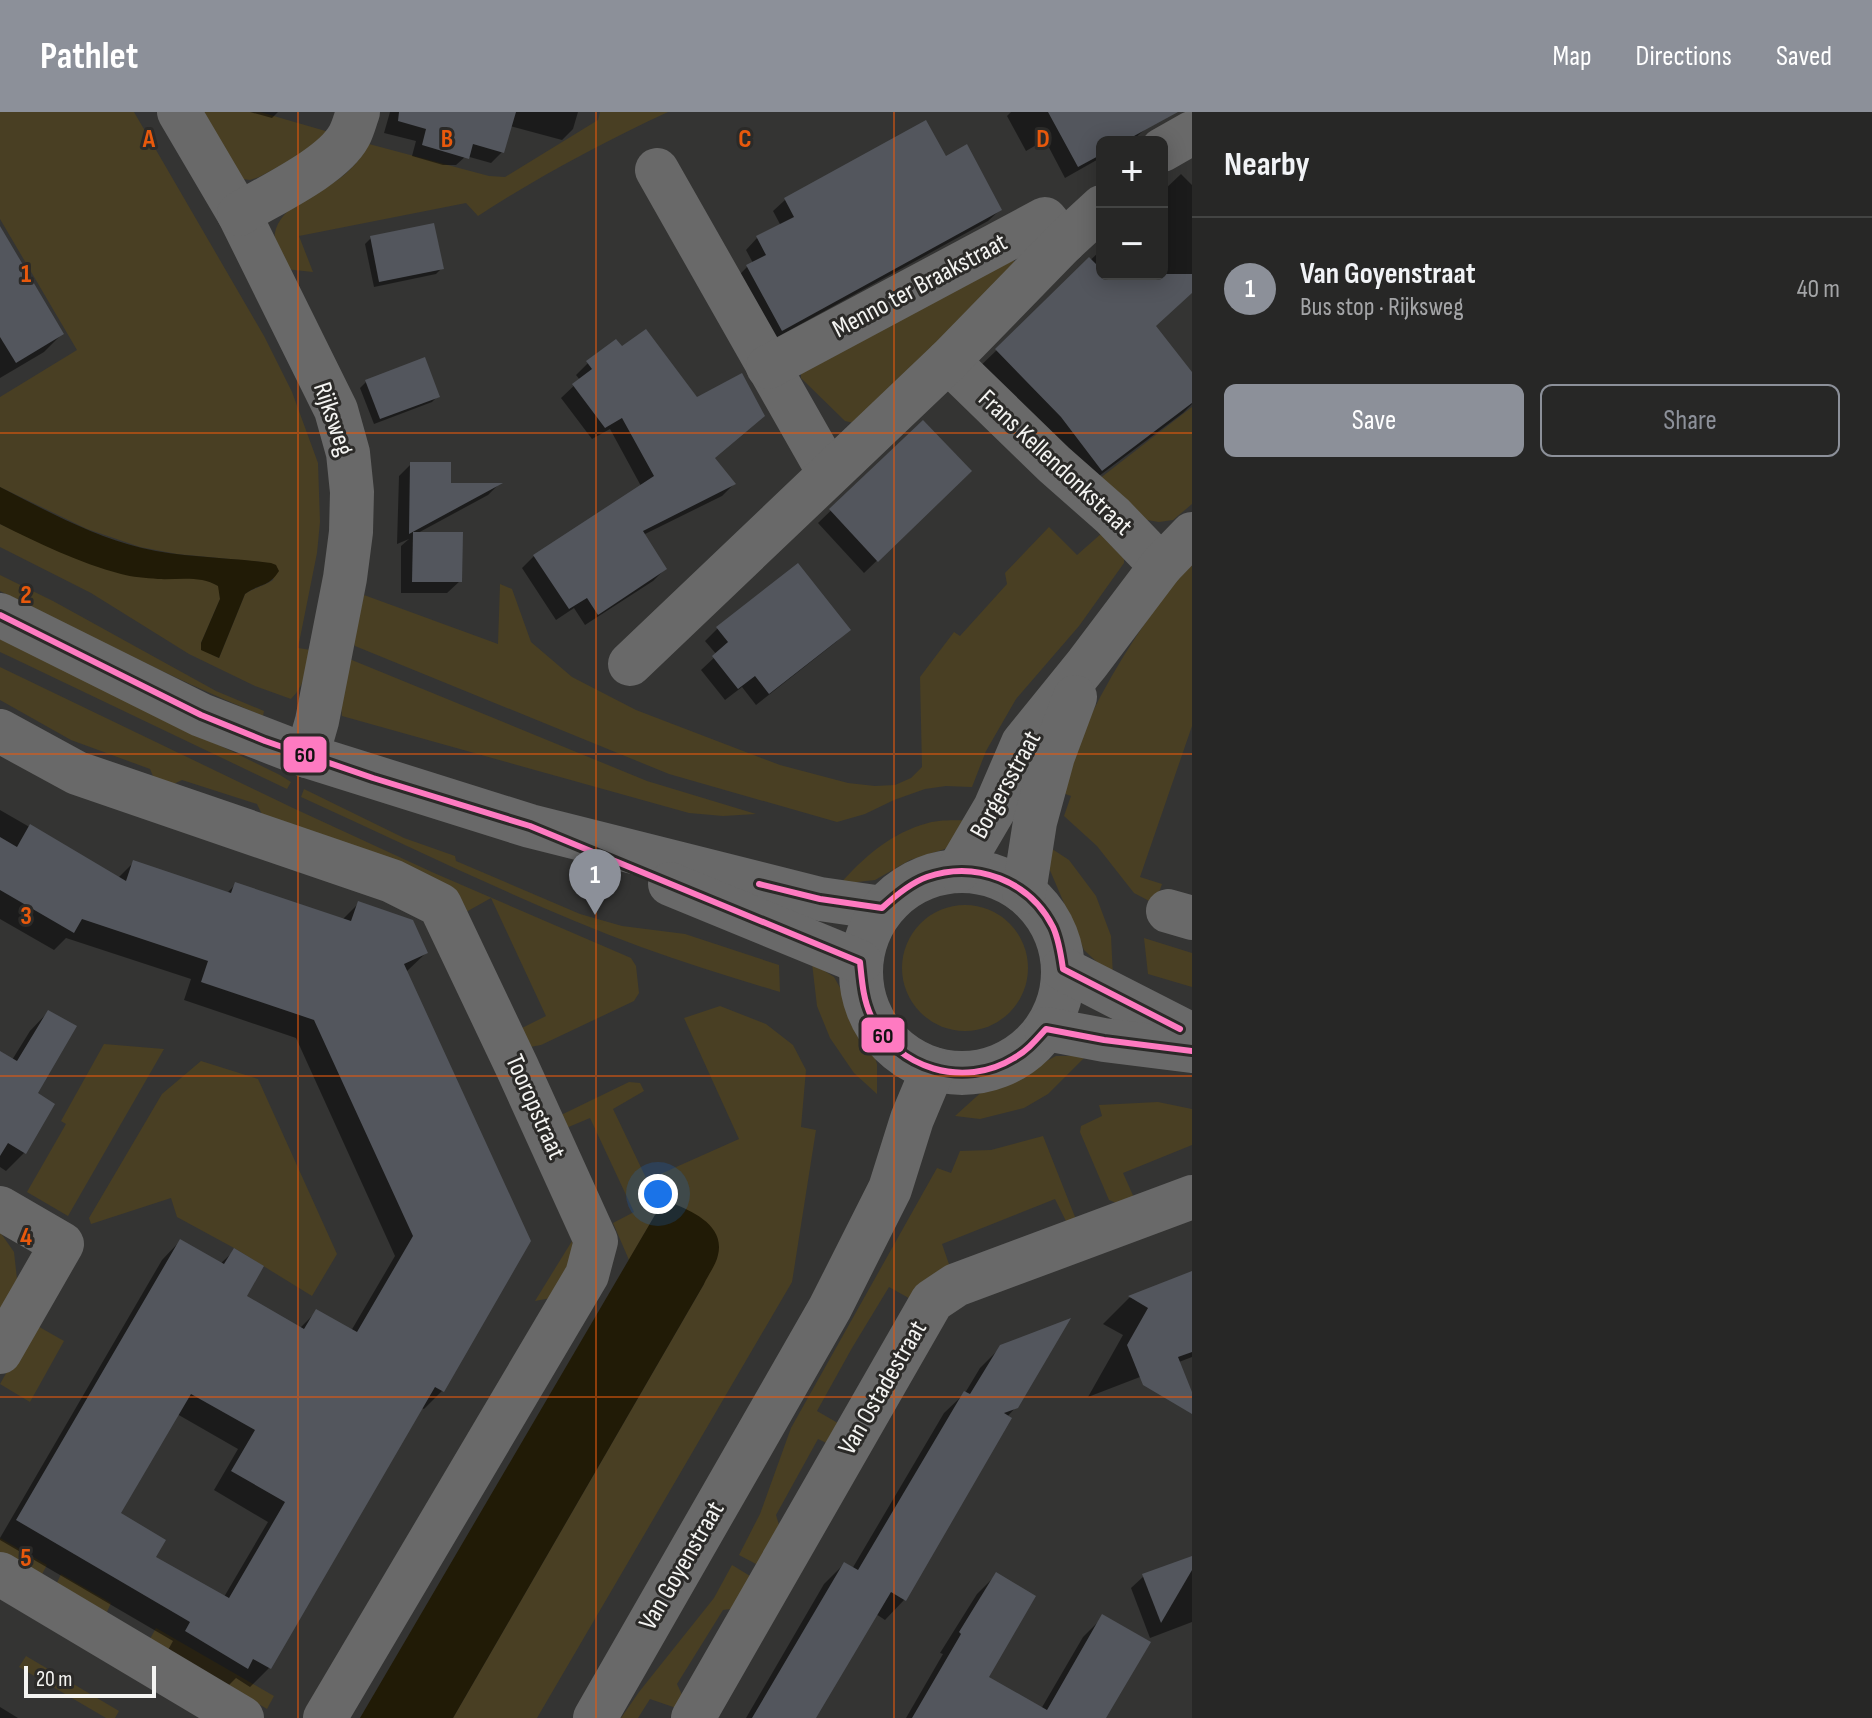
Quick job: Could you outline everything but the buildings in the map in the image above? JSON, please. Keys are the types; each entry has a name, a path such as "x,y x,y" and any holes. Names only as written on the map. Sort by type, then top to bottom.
{"street":[{"name":"Rijksweg","path":"179,112 239,214 336,410 348,453 352,492 345,578 317,721 307,756"},
{"path":"239,214 336,154 349,136 358,112"},
{"path":"1168,147 1192,133"},
{"path":"657,170 829,473"},
{"name":"Menno ter Braakstraat","path":"630,664 948,361 1101,208"},
{"name":"Menno ter Braakstraat","path":"768,367 1045,219 1064,242"},
{"name":"Frans Kellendonkstraat","path":"948,361 1054,464 1113,516 1161,566"},
{"name":"Borgersstraat","path":"958,871 995,808 1023,743 1161,566 1192,534"},
{"path":"0,615 201,715 307,756 530,826 820,899 882,908"},
{"name":"Borgersstraat","path":"1024,892 1035,822 1053,756 1087,664"},
{"name":"Tooropstraat","path":"0,731 77,773 392,881 440,905 596,1241 587,1275 325,1718"},
{"path":"530,826 860,962"},
{"path":"958,871 993,875 1024,892 1052,926 1060,947 1063,969 1059,1000 1046,1029 1005,1064 987,1070 951,1072 933,1069 902,1054 878,1029 863,997 860,980 860,962 868,934 882,908 903,889 929,876 958,871"},
{"path":"1063,969 1192,1035"},
{"path":"1046,1029 1192,1051"},
{"name":"Van Goyenstraat","path":"595,1718 830,1308 890,1189 912,1119 933,1069"},
{"name":"Van Ostadestraat","path":"693,1718 932,1301 956,1285 1192,1197"},
{"path":"0,1208 62,1244 0,1352"},
{"path":"0,1574 242,1718"}],"shaded area":[{"path":"0,112 134,112 264,336 292,392 318,463 320,522 298,648 311,650 307,670 291,699 255,686 189,654 91,593 0,547 0,524 63,553 204,579 219,586 220,599 201,643 202,650 219,658 245,594 273,580 276,565 140,547 87,529 0,487 0,397 77,350 0,219"},
{"path":"191,112 260,112 329,132 310,150 259,177 243,179"},
{"path":"600,112 668,112 571,161 478,216 466,203 299,236 313,272 285,269 278,255 275,233 286,213 346,173 369,144 489,176 505,177 598,120"},
{"path":"1010,257 1015,262 1014,269 854,423 845,421 801,378 801,372"},
{"path":"1192,407 1192,504 1173,520 1147,520 1099,479"},
{"path":"0,487 69,522 123,543 174,554 271,563 279,571 267,583 245,594 219,658 201,650 201,643 220,599 218,586 196,579 125,575 44,545 0,524"},
{"path":"1049,527 1077,555 1102,533 1124,556 1124,563 1079,626 1016,699 986,751 972,787 925,789 837,822 669,774 355,646 353,640 364,595 498,644 500,584 512,589 531,642 572,677 636,710 780,765 848,783 895,785 911,778 922,767 920,677 954,632 960,636 1007,584 1005,573"},
{"path":"1192,562 1192,726 1140,877 1162,884 1155,904 1134,893 1097,846 1064,816 1071,796 1060,792 1090,717 1112,676 1149,617"},
{"path":"0,575 216,691 264,711 263,716 163,672 0,591"},
{"path":"0,637 291,782 287,789 0,652"},
{"path":"347,658 647,781 756,814 723,816 689,813 342,716 340,696"},
{"path":"0,667 293,808 631,958 636,966 639,993 634,1001 541,1045 530,1047 516,1031 546,1016 491,898 459,916 267,825 257,804 182,780 163,789 158,788 150,769 71,740 0,700"},
{"path":"304,789 404,838 455,856 456,861 580,914 622,926 685,934 779,965 780,992 658,953 555,913 301,797"},
{"path":"973,820 945,849 910,860 875,880 840,884 869,855 902,833 933,822"},
{"path":"1046,845 1069,860 1096,896 1111,936 1113,977 1084,950 1049,868"},
{"path":"965,905 989,910 1010,923 1023,944 1028,968 1023,992 1010,1013 989,1026 965,1031 941,1026 920,1013 907,992 902,968 907,944 920,923 941,910"},
{"path":"1144,938 1192,953 1192,987 1148,974"},
{"path":"812,963 834,977 868,1037 877,1064 877,1094 854,1073 830,1038 817,1006"},
{"path":"720,1006 766,1024 793,1045 806,1070 801,1127 816,1130 792,1282 537,1718 453,1718 704,1284 655,1215 629,1260 613,1223 634,1212 590,1118 559,1131 561,1115 629,1082 640,1083 644,1091 613,1109 647,1180 739,1139 684,1018"},
{"path":"104,1044 164,1049 68,1216 27,1192 66,1124 61,1121"},
{"path":"1056,1056 1086,1056 1048,1094 1024,1108 980,1119 955,1116 986,1088"},
{"path":"201,1061 258,1079 337,1254 312,1296 177,1217 171,1198 91,1224 89,1218 162,1094"},
{"path":"1158,1102 1192,1109 1192,1145 1123,1173 1135,1200 1124,1206 1109,1200 1080,1132 1081,1126 1102,1116 1099,1105"},
{"path":"1043,1136 1077,1222 1068,1225 1055,1199 942,1244 952,1273 914,1301 889,1287 817,1411 843,1426 831,1445 818,1439 776,1515 785,1544 769,1571 739,1555 760,1514 791,1428 937,1168 951,1173 960,1151 991,1150"},
{"path":"672,1203 698,1216 712,1228 719,1245 716,1262 453,1718 360,1718 655,1215"},
{"path":"0,1232 14,1252 17,1279 0,1310"},
{"path":"572,1241 575,1252 556,1297 535,1301"},
{"path":"34,1324 64,1341 30,1402 0,1384"},
{"path":"0,1538 47,1565 41,1576 0,1553"},
{"path":"732,1565 760,1582 745,1607 723,1610 677,1684 684,1699 679,1709 650,1699 638,1718 621,1718 714,1598"},
{"path":"61,1574 111,1603 106,1614 56,1585"},
{"path":"156,1628 274,1696 267,1709 150,1639"},
{"path":"26,1656 119,1711 115,1718 106,1718 19,1667"}],"transit line":[{"name":"60","path":"0,615 201,715 265,741 530,826 860,962 863,990 871,1016 897,1049 914,1061 954,1072 974,1072 995,1067 1023,1052 1046,1029 1192,1051"},
{"name":"60","path":"759,884 820,899 882,908 909,886 946,872 964,871 1000,878 1016,886 1043,911 1055,932 1063,969 1180,1029"}],"place":[{"name":"Van Goyenstraat","path":"595,915"}]}
